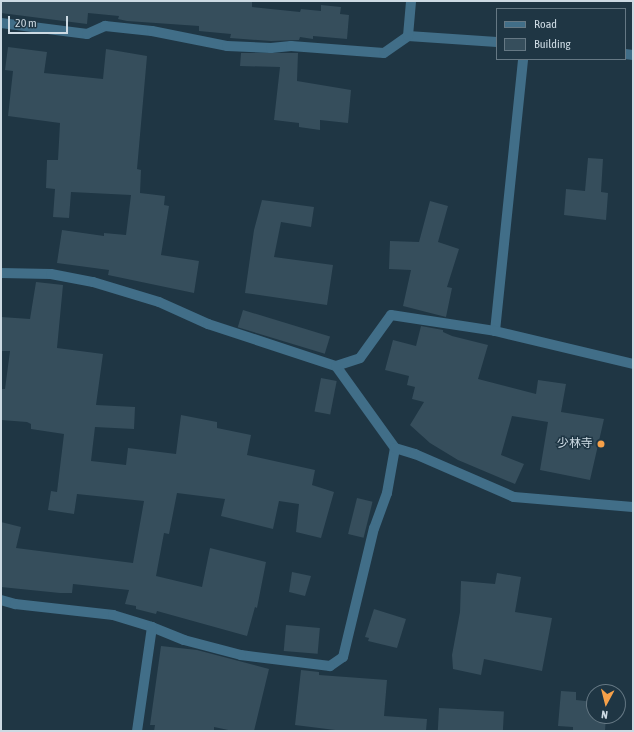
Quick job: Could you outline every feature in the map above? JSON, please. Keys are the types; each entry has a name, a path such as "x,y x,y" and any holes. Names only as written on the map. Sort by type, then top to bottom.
{"street":[{"path":"408,36 411,1"},
{"path":"1,24 87,34 105,26 152,31 227,46 271,48 291,46 384,53 408,36 496,42"},
{"path":"495,331 523,60"},
{"path":"1,272 51,274 93,282 159,302 208,324 336,366 394,448 415,454 514,497 633,507"},
{"path":"336,366 360,358 391,315 495,331 633,364"},
{"path":"1,600 113,615 152,627 184,640 241,655 330,666 343,657 374,528 387,493 394,448"},
{"path":"137,731 152,627"}],"building":[{"path":"1,1 252,1 252,7 300,12 301,9 321,11 321,5 341,7 340,14 349,15 347,39 313,36 313,39 300,37 299,40 271,41 230,38 231,34 199,31 199,26 127,21 118,19 119,16 88,13 87,24 1,13"},
{"path":"8,47 47,52 44,73 103,79 106,49 147,56 137,169 141,170 140,193 165,196 164,205 169,206 161,255 199,261 194,293 108,275 109,270 57,263 62,230 104,236 104,233 126,235 131,195 71,192 69,218 53,217 55,189 46,188 47,160 58,160 60,123 8,116 13,71 5,70"},
{"path":"241,53 298,53 297,81 351,90 348,123 320,120 320,130 299,127 299,123 274,120 280,67 240,66"},
{"path":"588,158 603,159 601,192 608,193 606,220 564,215 566,189 585,191"},
{"path":"262,200 314,207 311,227 281,222 274,257 333,265 327,305 245,293 254,230"},
{"path":"430,201 448,206 438,242 459,249 447,287 452,288 446,317 403,306 411,270 389,269 390,241 419,242"},
{"path":"36,282 63,285 57,348 103,354 96,405 135,407 134,429 95,427 91,461 126,465 128,448 176,454 181,415 217,422 217,428 251,435 247,455 315,470 312,485 334,492 321,538 296,532 299,504 279,501 273,529 221,516 225,499 177,493 169,534 164,533 156,576 202,587 210,548 266,562 257,608 255,607 247,636 157,611 156,614 136,609 136,606 125,604 129,590 73,584 72,593 1,587 1,522 21,527 16,548 133,563 144,501 77,494 74,514 48,510 51,491 57,492 64,434 31,429 31,424 27,422 1,420 1,389 5,389 10,351 1,351 1,317 30,319"},
{"path":"243,310 330,337 325,354 238,327"},
{"path":"421,326 443,330 443,332 452,336 488,345 478,379 536,394 538,380 566,384 561,412 604,419 590,480 540,470 548,422 512,416 501,455 524,464 515,484 458,460 430,443 410,425 424,402 412,399 415,387 407,385 409,376 385,370 393,340 416,346"},
{"path":"321,378 337,381 330,414 315,411"},
{"path":"357,498 373,502 364,538 348,534"},
{"path":"292,572 311,576 305,596 289,592"},
{"path":"497,573 521,577 515,612 552,618 542,671 484,659 481,675 453,669 452,655 460,612 461,581 495,584"},
{"path":"374,609 406,619 397,648 368,641 369,638 365,637"},
{"path":"286,625 320,628 318,654 284,651"},
{"path":"161,646 197,650 269,669 254,731 233,731 214,727 214,731 154,731 155,725 150,725"},
{"path":"301,670 319,672 319,675 387,680 384,716 427,719 426,731 343,731 295,725"},
{"path":"561,691 576,692 576,700 586,701 586,724 605,724 605,731 573,731 573,727 558,726"},
{"path":"439,708 504,711 503,731 438,731"}],"place":[{"name":"少林寺","path":"601,444"}]}
